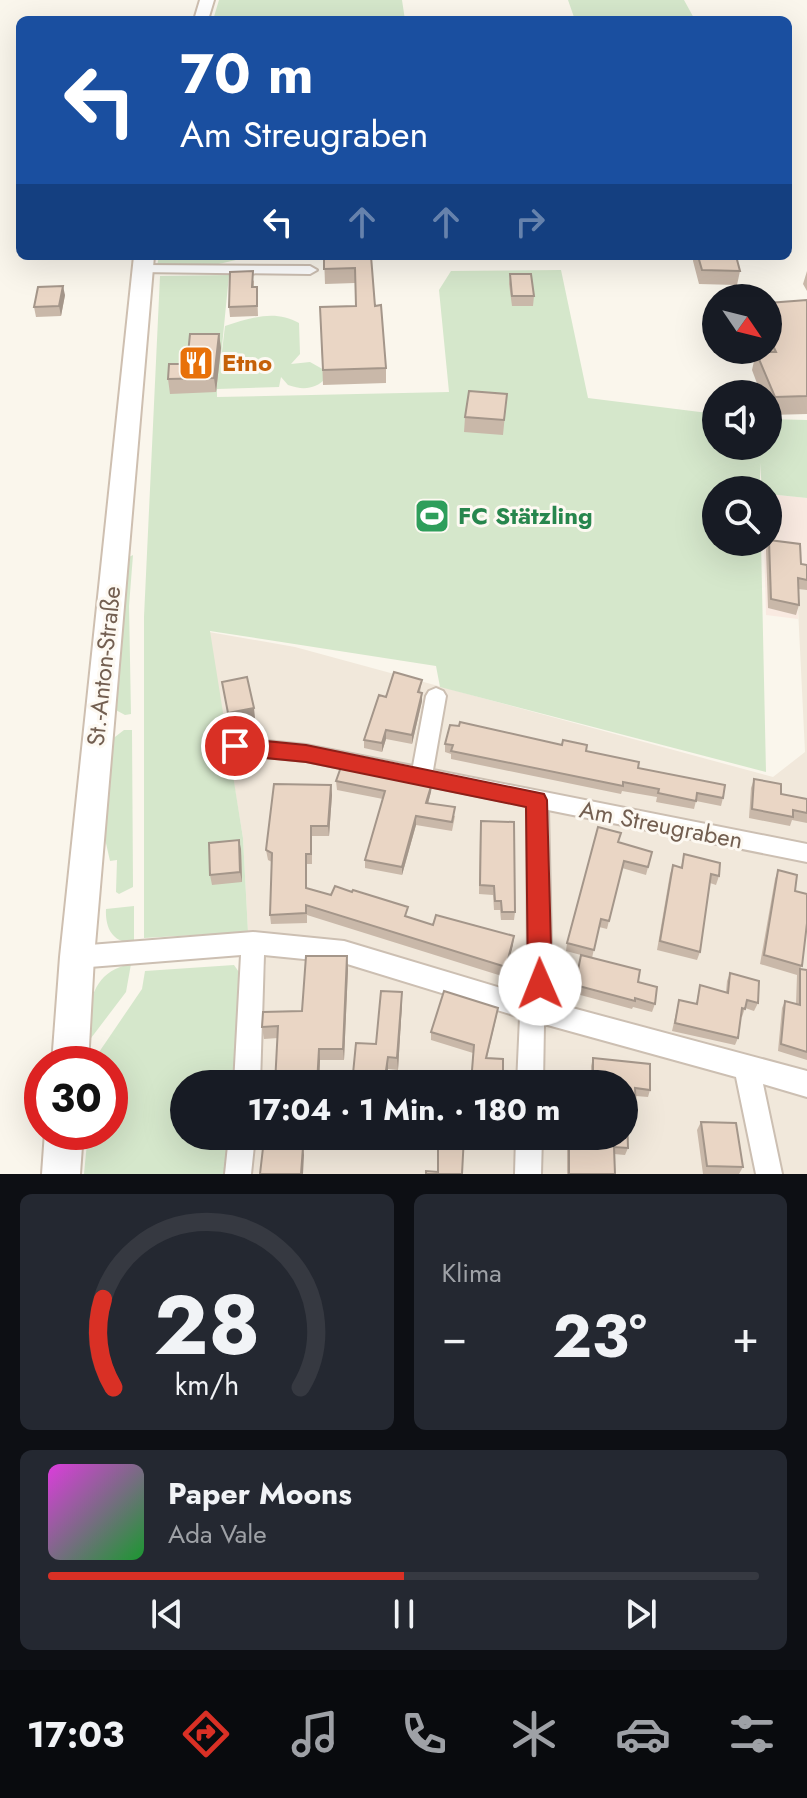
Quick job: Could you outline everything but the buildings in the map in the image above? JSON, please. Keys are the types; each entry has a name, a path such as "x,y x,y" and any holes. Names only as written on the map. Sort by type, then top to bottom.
{"street":[{"name":"St.-Anton-Straße","path":"71,1046 143,262 310,270"},
{"path":"422,776 436,696"},
{"name":"Am Streugraben","path":"235,746 306,753 807,853"},
{"path":"530,1070 532,1009 540,984 537,800"},
{"path":"77,957 253,943 344,952 532,1009 807,1084"},
{"path":"248,1070 253,943"},
{"path":"747,1068 769,1174"},
{"path":"61,1174 63,1150"},
{"path":"238,1174 241,1150"},
{"path":"528,1174 529,1150"}],"shaded area":[{"path":"782,495 807,498 807,590 797,589 798,619 766,615 764,556 782,556"},
{"path":"797,588 807,590 807,1174 248,1174 250,1150 638,1150 638,1070 257,1070 266,965 248,932 243,838 209,632 295,647 773,777 805,752"}],"green space":[{"path":"219,0 402,0 404,16 214,16"},
{"path":"568,0 684,0 693,16 574,16"},
{"path":"158,260 236,260 206,267 157,266"},
{"name":"FC Stätzling","path":"561,270 588,398 702,412 702,460 782,460 782,419 807,420 807,498 782,495 782,476 761,476 760,463 760,476 702,476 702,556 761,556 766,772 440,687 436,666 210,631 243,838 248,932 144,938 144,617 160,276 229,275 219,377 225,326 272,316 299,323 300,354 291,364 310,362 326,371 326,378 313,387 293,387 281,377 279,387 217,389 217,397 449,392 439,290 451,271"},
{"path":"133,555 129,606 131,714 125,715 114,709 125,559"},
{"path":"124,730 132,730 133,887 119,894 116,892 117,860 110,861 103,830 111,740"},
{"path":"134,906 134,942 126,942 111,933 106,909"},
{"path":"131,964 126,992 85,1046 93,994 106,975"},
{"path":"234,965 241,975 243,992 234,1070 170,1070 170,1150 227,1150 225,1174 84,1174 86,1150 128,1150 128,1046 103,1046 142,989 145,971"}],"place":[{"name":"Etno","path":"196,363"},
{"name":"FC Stätzling","path":"432,516"}],"route":[{"path":"235,746 306,753 537,800 540,984"}]}
